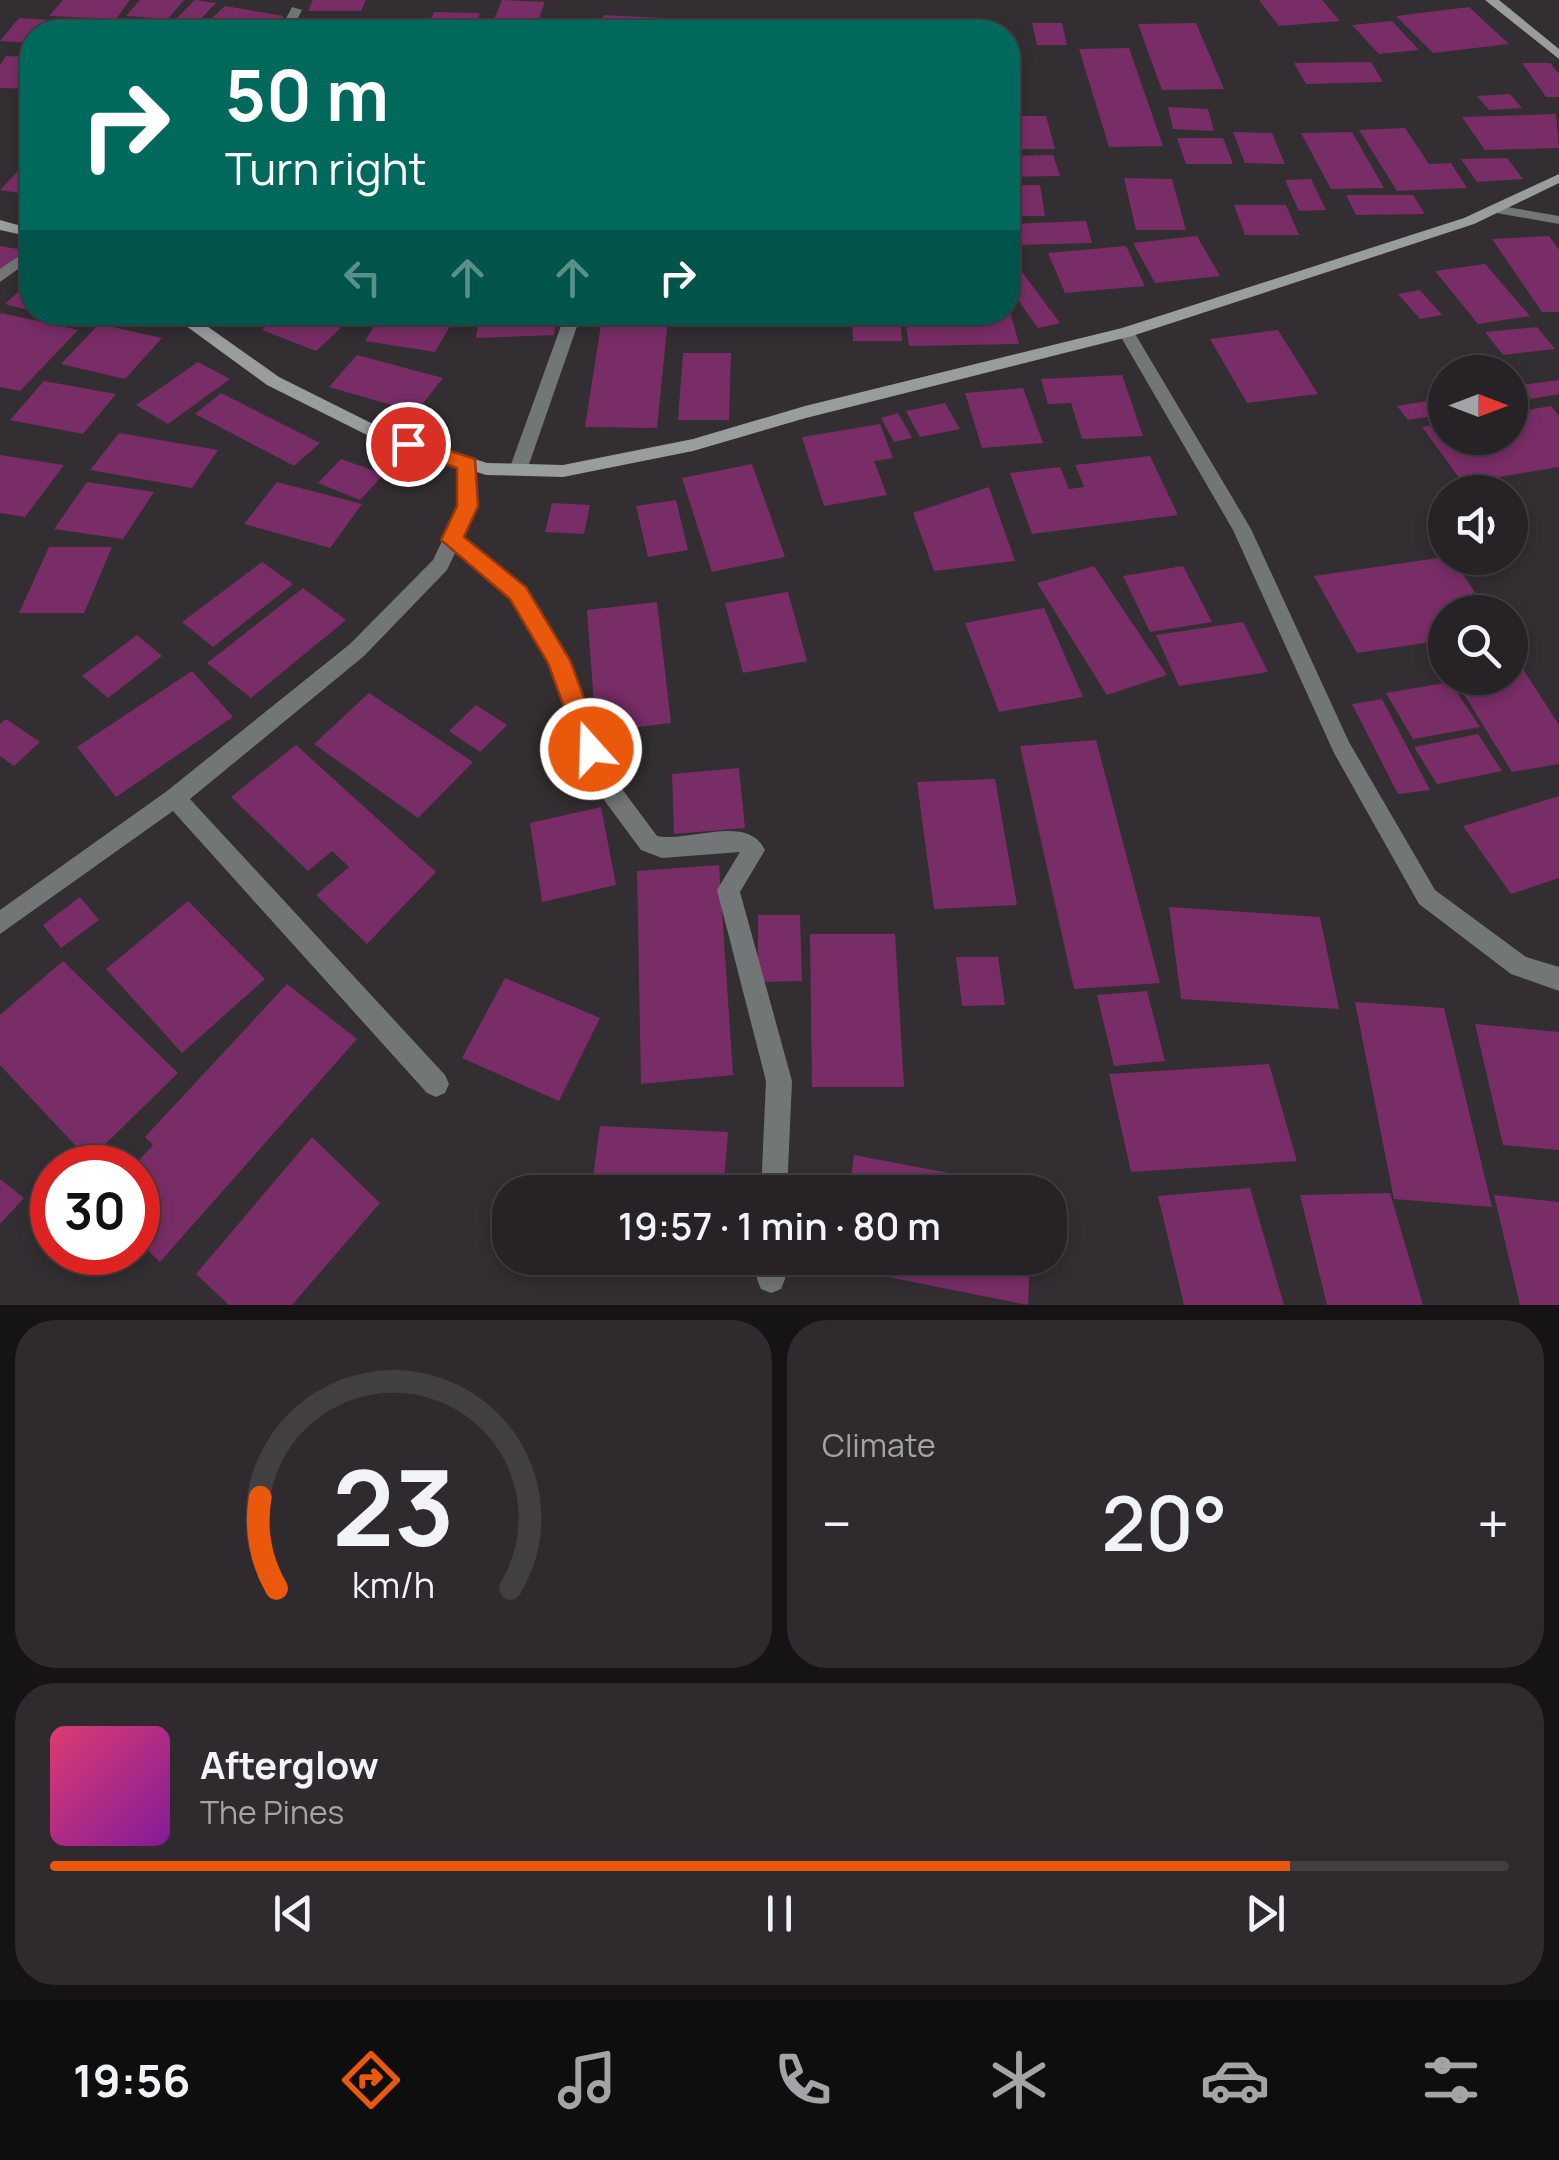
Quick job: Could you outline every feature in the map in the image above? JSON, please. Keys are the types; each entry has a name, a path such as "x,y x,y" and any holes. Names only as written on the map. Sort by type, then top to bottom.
{"street":[{"path":"1491,0 1559,55"},
{"path":"291,20 296,10"},
{"path":"193,325 274,381 343,418 468,464 563,471 628,460 1126,332 1496,208 1559,178"},
{"path":"1496,208 1559,220"},
{"path":"0,277 20,261"},
{"path":"518,470 569,325"},
{"path":"1126,332 1242,529 1341,747 1427,897 1519,966 1559,979"},
{"path":"0,923 174,798 357,650 440,566 468,506 468,464"},
{"path":"452,540 518,593 559,660 602,778 649,843 662,848 743,841 754,850 728,890 779,1081 775,1175"},
{"path":"174,798 436,1084"}],"building":[{"path":"63,0 130,0 116,19 49,16"},
{"path":"140,0 184,0 168,19 126,16"},
{"path":"195,0 216,3 200,20 175,20"},
{"path":"313,0 366,0 361,11 308,11"},
{"path":"502,0 545,2 538,20 494,20"},
{"path":"1259,0 1322,0 1340,21 1279,26"},
{"path":"225,6 284,16 280,20 210,20"},
{"path":"1469,7 1509,44 1433,53 1396,16"},
{"path":"434,12 480,13 477,20 431,20"},
{"path":"604,15 664,18 663,20 602,20"},
{"path":"19,18 50,20 20,20 20,42 0,41"},
{"path":"1392,21 1419,50 1379,54 1352,25"},
{"path":"1032,23 1062,23 1067,45 1037,45"},
{"path":"1196,23 1224,89 1162,90 1138,24"},
{"path":"1129,48 1163,146 1109,147 1079,49"},
{"path":"6,56 20,57 20,89 0,88 0,65"},
{"path":"1371,62 1383,82 1306,84 1294,63"},
{"path":"1522,63 1550,63 1559,74 1559,97 1546,97"},
{"path":"1510,94 1522,108 1489,110 1477,96"},
{"path":"1168,107 1208,109 1214,131 1173,129"},
{"path":"1556,114 1559,148 1485,150 1462,117"},
{"path":"1020,116 1046,116 1055,149 1020,149"},
{"path":"1405,128 1429,164 1451,163 1467,188 1397,191 1359,130"},
{"path":"1233,132 1272,133 1285,164 1245,163"},
{"path":"1352,132 1384,188 1331,189 1301,133"},
{"path":"1177,138 1223,138 1233,164 1186,164"},
{"path":"1053,155 1060,176 1020,177 1020,156"},
{"path":"1507,158 1523,179 1477,182 1461,159"},
{"path":"20,169 20,193 0,190"},
{"path":"1124,178 1172,179 1186,230 1136,230"},
{"path":"1311,179 1326,210 1299,211 1285,180"},
{"path":"1020,185 1040,185 1045,216 1020,216"},
{"path":"1346,195 1413,195 1425,214 1356,215"},
{"path":"1234,205 1286,205 1299,235 1245,235"},
{"path":"1086,221 1092,243 1020,245 1020,224"},
{"path":"1197,236 1220,276 1155,283 1133,243"},
{"path":"1549,236 1559,250 1559,312 1542,312 1492,239"},
{"path":"0,246 20,249 20,254 0,274"},
{"path":"1126,246 1145,286 1065,293 1048,253"},
{"path":"1485,264 1530,316 1478,324 1435,271"},
{"path":"1020,269 1060,323 1038,328 1020,303"},
{"path":"20,290 20,308 5,304"},
{"path":"1420,290 1442,315 1420,319 1398,294"},
{"path":"1,313 20,317 20,325 55,325 78,330 20,391 0,387"},
{"path":"98,325 162,338 125,379 61,364"},
{"path":"268,325 344,325 316,351 262,330"},
{"path":"375,325 451,325 435,352 365,341"},
{"path":"478,325 555,325 554,335 476,338"},
{"path":"601,325 667,325 657,428 585,427"},
{"path":"852,325 901,325 902,341 853,341"},
{"path":"906,325 1014,325 1019,344 909,346"},
{"path":"1537,327 1555,349 1503,355 1485,332"},
{"path":"1278,330 1318,394 1247,403 1210,339"},
{"path":"683,353 731,353 729,420 678,420"},
{"path":"357,355 443,378 416,412 329,387"},
{"path":"198,362 230,379 168,424 136,405"},
{"path":"1122,375 1143,436 1082,439 1071,403 1048,404 1041,379"},
{"path":"1559,380 1559,394 1531,399 1528,384"},
{"path":"44,381 116,394 83,434 10,420"},
{"path":"1023,388 1043,443 982,448 965,393"},
{"path":"221,393 320,443 294,466 195,414"},
{"path":"1428,401 1428,417 1408,420 1397,406"},
{"path":"945,403 960,429 920,437 906,411"},
{"path":"1551,406 1559,416 1559,467 1511,475 1457,475 1442,455 1528,455 1528,410"},
{"path":"898,413 912,438 894,442 881,418"},
{"path":"880,424 893,458 874,461 887,495 824,506 802,437"},
{"path":"119,433 218,450 192,488 90,470"},
{"path":"0,455 64,465 25,517 0,513"},
{"path":"1150,456 1178,515 1032,534 1010,473 1060,467 1069,489 1084,487 1075,465"},
{"path":"341,459 384,474 360,500 318,483"},
{"path":"752,464 785,557 712,572 682,478"},
{"path":"87,482 154,492 123,539 54,529"},
{"path":"277,482 362,504 330,548 244,524"},
{"path":"989,487 1015,561 934,571 913,513"},
{"path":"676,500 688,550 648,557 636,506"},
{"path":"552,503 590,505 584,534 545,532"},
{"path":"49,547 112,547 84,613 19,613"},
{"path":"1428,559 1428,575 1463,575 1477,595 1428,595 1428,643 1357,653 1314,576"},
{"path":"262,562 293,584 213,647 182,622"},
{"path":"1094,566 1167,675 1107,695 1037,583"},
{"path":"1183,566 1212,622 1150,632 1123,576"},
{"path":"303,588 346,620 251,698 207,663"},
{"path":"788,592 807,661 743,673 725,603"},
{"path":"657,602 671,723 596,732 587,610"},
{"path":"1044,608 1083,697 999,712 965,623"},
{"path":"1243,622 1268,672 1179,686 1156,635"},
{"path":"137,635 162,656 108,698 82,676"},
{"path":"192,671 233,717 116,797 77,747"},
{"path":"1528,677 1559,725 1559,764 1512,772 1464,695 1528,695"},
{"path":"1428,686 1428,695 1459,695 1480,727 1413,739 1386,693"},
{"path":"369,693 473,762 418,818 314,744"},
{"path":"1382,699 1430,790 1398,794 1352,704"},
{"path":"476,705 507,725 480,752 449,731"},
{"path":"6,719 40,742 14,766 0,756 0,724"},
{"path":"1478,734 1502,771 1437,784 1414,747"},
{"path":"1096,740 1160,983 1074,989 1020,746"},
{"path":"296,745 436,872 367,944 316,895 349,867 332,851 308,871 231,797"},
{"path":"739,768 745,828 674,834 672,774"},
{"path":"995,779 1017,905 934,909 917,782"},
{"path":"1559,796 1559,878 1511,894 1463,826"},
{"path":"601,807 616,885 542,902 530,823"},
{"path":"719,865 733,1075 641,1084 637,871"},
{"path":"80,897 99,920 61,948 43,925"},
{"path":"188,901 265,979 182,1053 106,969"},
{"path":"1169,907 1320,917 1339,1009 1181,999"},
{"path":"758,915 800,915 802,981 758,982"},
{"path":"810,934 895,934 904,1087 812,1087"},
{"path":"956,957 998,957 1005,1005 962,1006"},
{"path":"63,961 178,1073 104,1145 75,1145 0,1065 0,1015"},
{"path":"505,978 600,1018 559,1101 462,1058"},
{"path":"287,984 357,1039 160,1262 160,1145 153,1145 145,1137"},
{"path":"1147,991 1165,1061 1114,1066 1097,995"},
{"path":"1355,1002 1444,1008 1492,1207 1394,1199"},
{"path":"1475,1024 1559,1032 1559,1150 1503,1145"},
{"path":"1269,1064 1297,1161 1131,1172 1109,1074"},
{"path":"600,1126 728,1132 724,1175 593,1175"},
{"path":"312,1137 380,1203 292,1305 229,1305 196,1274"},
{"path":"854,1155 960,1175 851,1175"},
{"path":"0,1179 24,1198 0,1224"},
{"path":"1250,1188 1284,1305 1184,1305 1158,1196"},
{"path":"1390,1193 1423,1305 1327,1305 1300,1195"},
{"path":"1494,1195 1559,1202 1559,1305 1520,1305"},
{"path":"878,1275 1029,1275 1028,1305"}],"route":[{"path":"408,444 468,464 468,506 452,540 518,593 559,660 591,749"}]}
